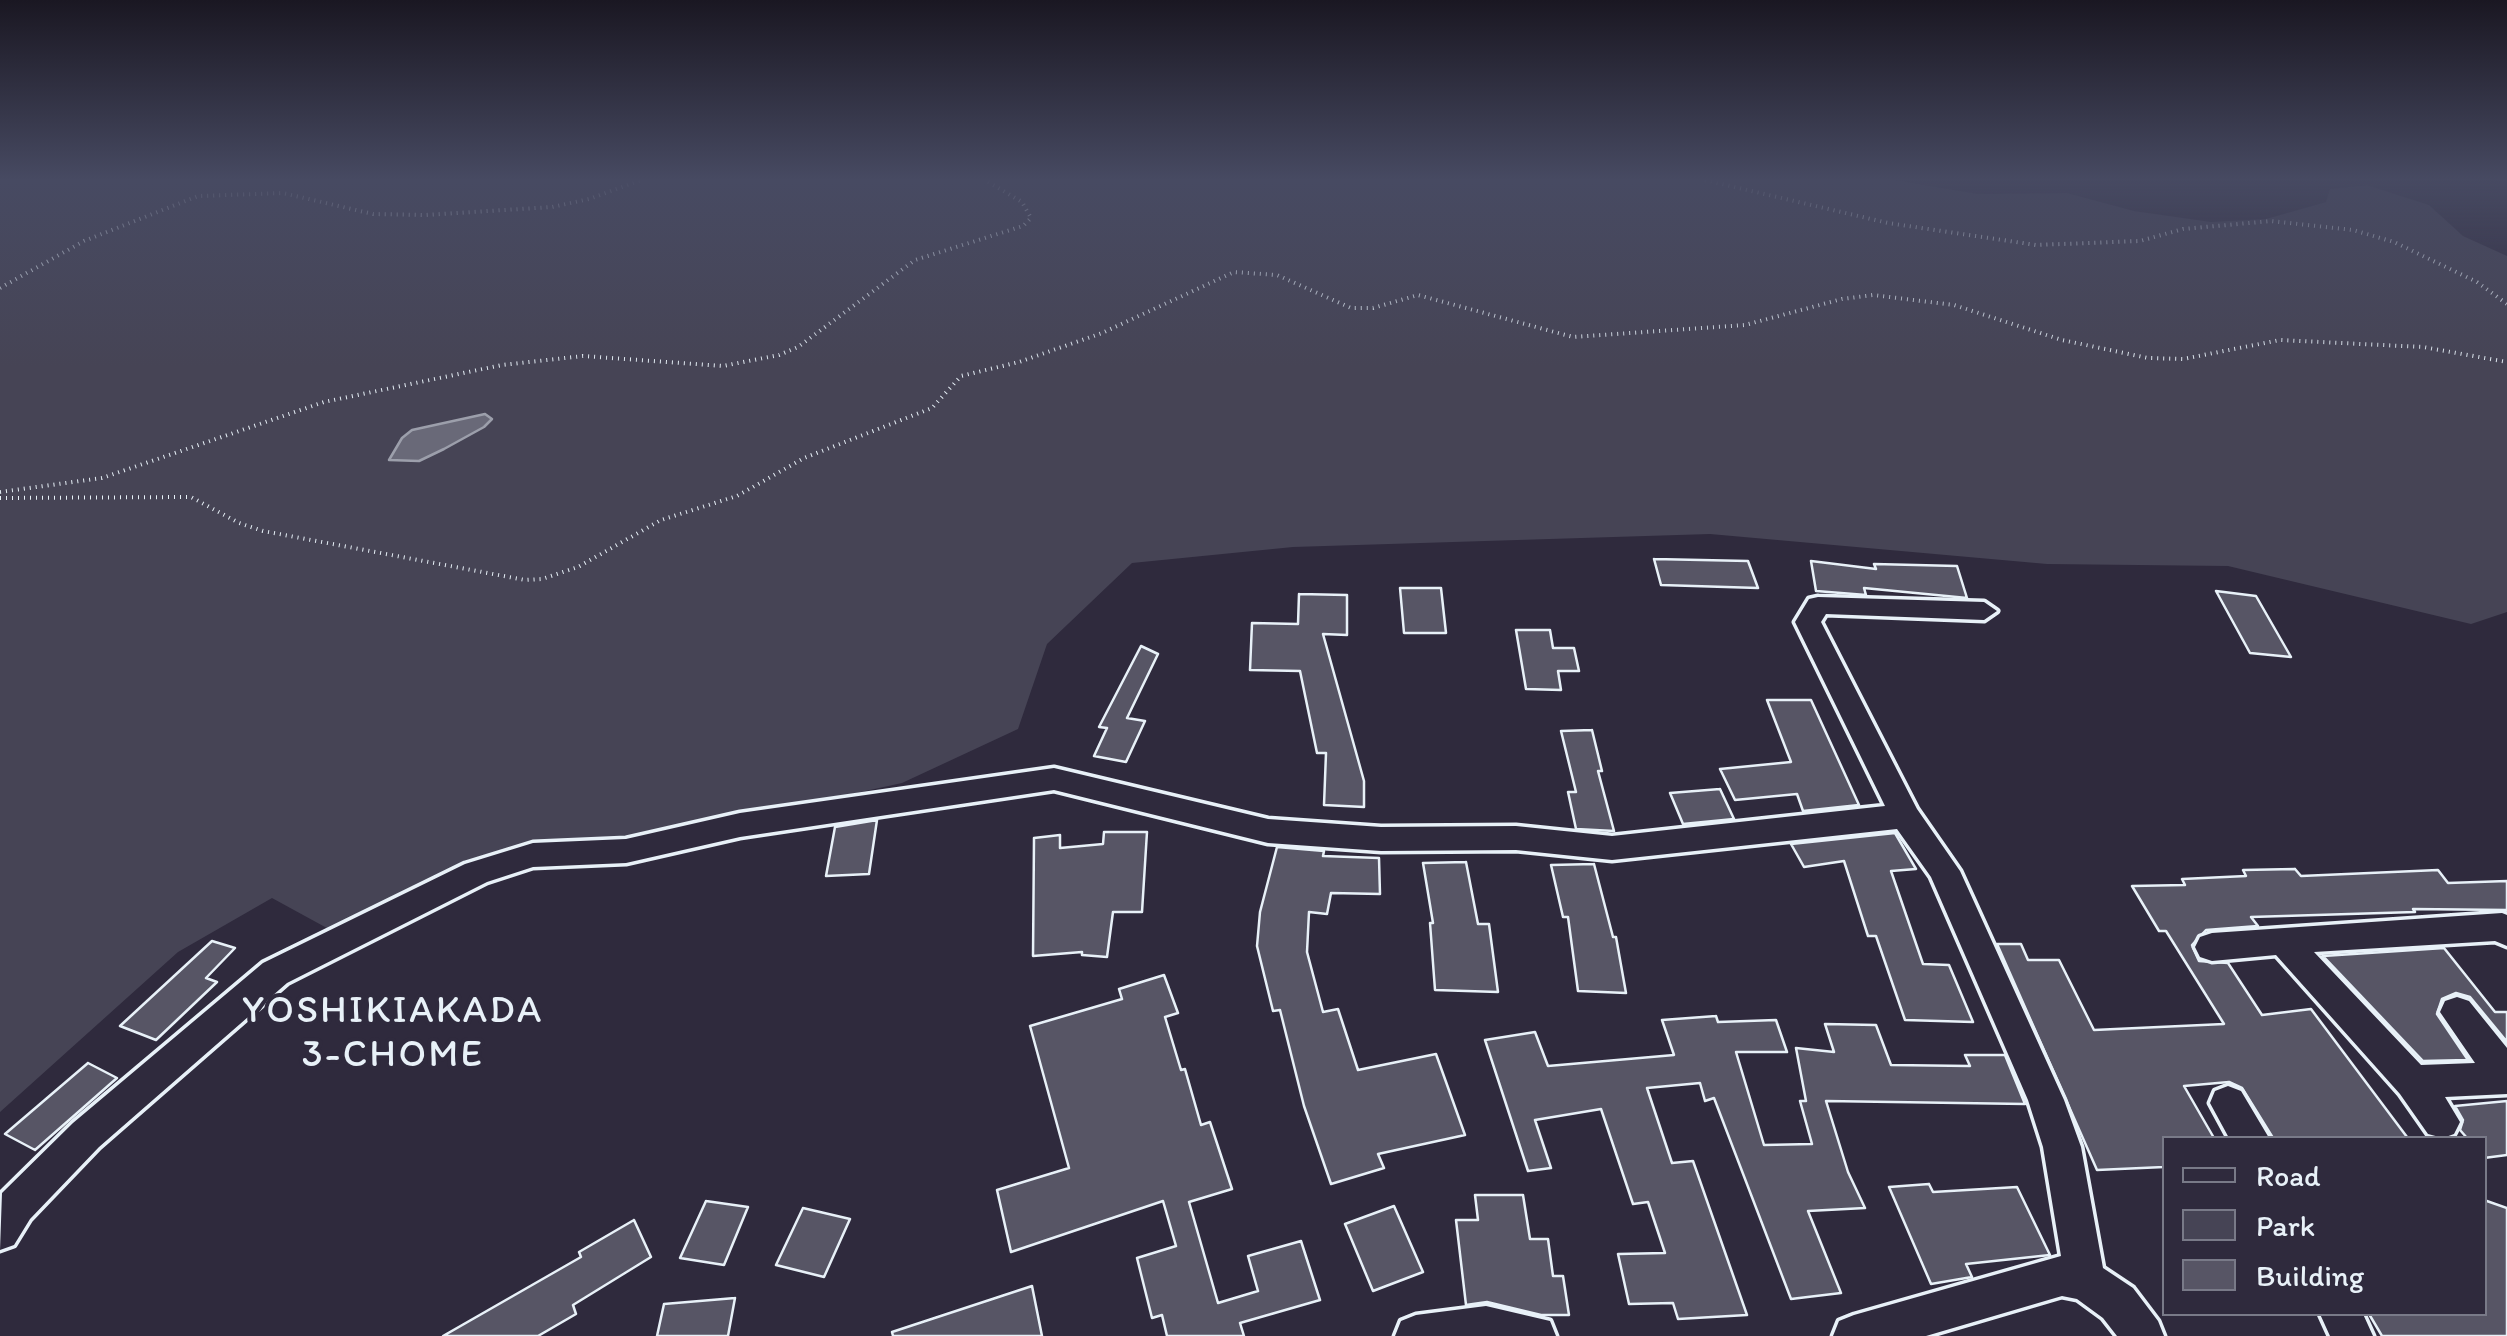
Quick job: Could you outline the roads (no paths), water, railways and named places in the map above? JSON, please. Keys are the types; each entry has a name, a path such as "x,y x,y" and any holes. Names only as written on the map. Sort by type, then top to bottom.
{"street":[{"path":"1984,611 1818,605 1808,622 1905,816 1944,871 2046,1100 2062,1147 2085,1280"},
{"path":"0,1231 16,1206 86,1135 276,974 476,873 533,855 626,851 740,825 1054,779 1268,831 1381,839 1516,838 1612,848 1905,816"},
{"path":"2212,947 2482,928 2502,927 2507,932"},
{"path":"2286,942 2338,1005 2413,1082 2441,1122"},
{"path":"2457,1012 2507,1077"},
{"path":"2413,1082 2507,1077"},
{"path":"2228,1103 2249,1136"},
{"path":"1854,1336 2062,1276 2085,1280 2118,1303 2143,1336"},
{"path":"1416,1336 1486,1326 1535,1336"}],"water":[{"path":"485,414 492,419 484,427 419,461 389,460 402,438 412,430"}],"district":[{"name":"YOSHIKIAKADA 3-CHOME","path":"393,1034"}]}
